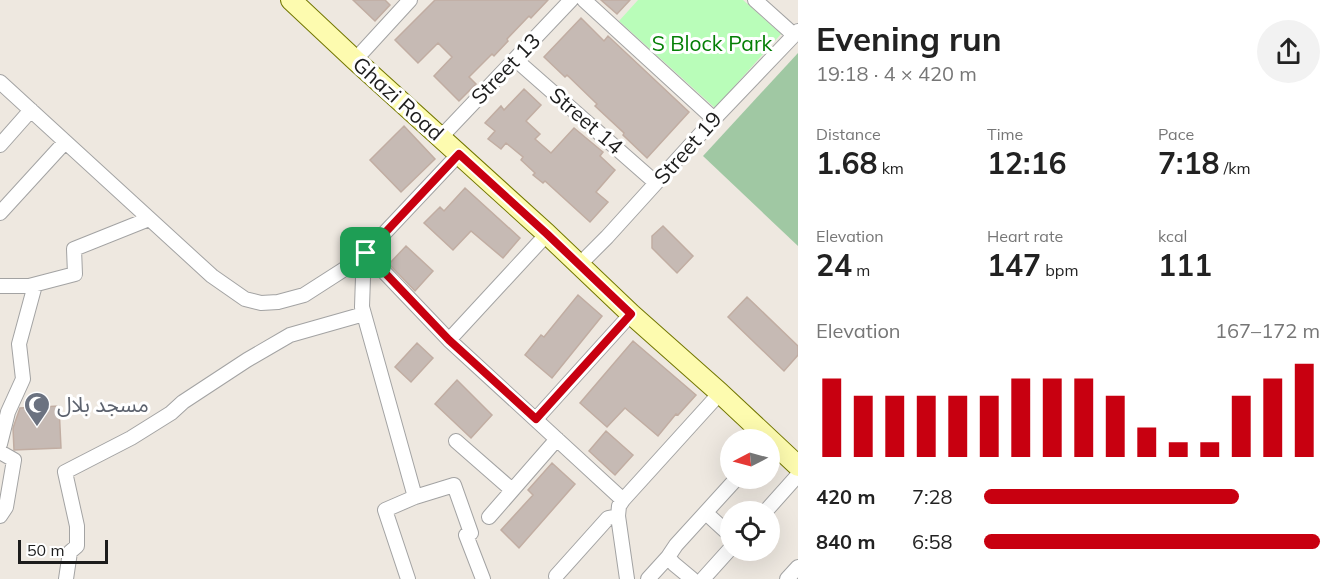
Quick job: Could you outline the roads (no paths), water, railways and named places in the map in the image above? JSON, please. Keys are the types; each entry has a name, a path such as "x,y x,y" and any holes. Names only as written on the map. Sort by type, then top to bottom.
{"main road":[{"name":"Ghazi Road","path":"291,0 758,429"},
{"name":"Ghazi Road","path":"780,450 798,466"}],"street":[{"path":"355,60 410,0"},
{"name":"Street 13","path":"441,137 571,0"},
{"path":"584,0 714,119"},
{"path":"754,0 796,33"},
{"name":"Street 19","path":"579,265 796,33"},
{"name":"Street 14","path":"516,60 656,183"},
{"path":"0,82 212,276 245,299 261,303 278,302 304,295 363,256 459,154"},
{"path":"0,145 31,110"},
{"path":"0,213 65,141"},
{"path":"0,286 29,286 75,274 74,249 149,219"},
{"path":"449,340 547,234"},
{"path":"363,256 364,314 415,497"},
{"path":"363,256 449,340 622,500"},
{"path":"0,444 8,412 23,379 19,344 35,285"},
{"path":"66,579 70,552 77,546 77,525 65,472 131,438 247,360 290,335 364,314"},
{"path":"536,419 631,314"},
{"path":"627,579 618,516 622,500 720,393"},
{"path":"489,517 557,439"},
{"path":"456,441 512,490"},
{"path":"0,452 14,459 6,507 0,516"},
{"path":"775,501 798,475"},
{"path":"408,579 385,510 415,497 454,485 471,533 466,535 483,579"},
{"path":"648,579 727,489"},
{"path":"706,513 720,526"},
{"path":"556,576 608,518 618,516"},
{"path":"668,557 692,579"},
{"path":"704,579 720,561"},
{"path":"787,579 798,567"}],"place":[{"name":"مسجد بلال","path":"37,428"}],"park label":[{"name":"S Block Park","path":"712,44"}]}
